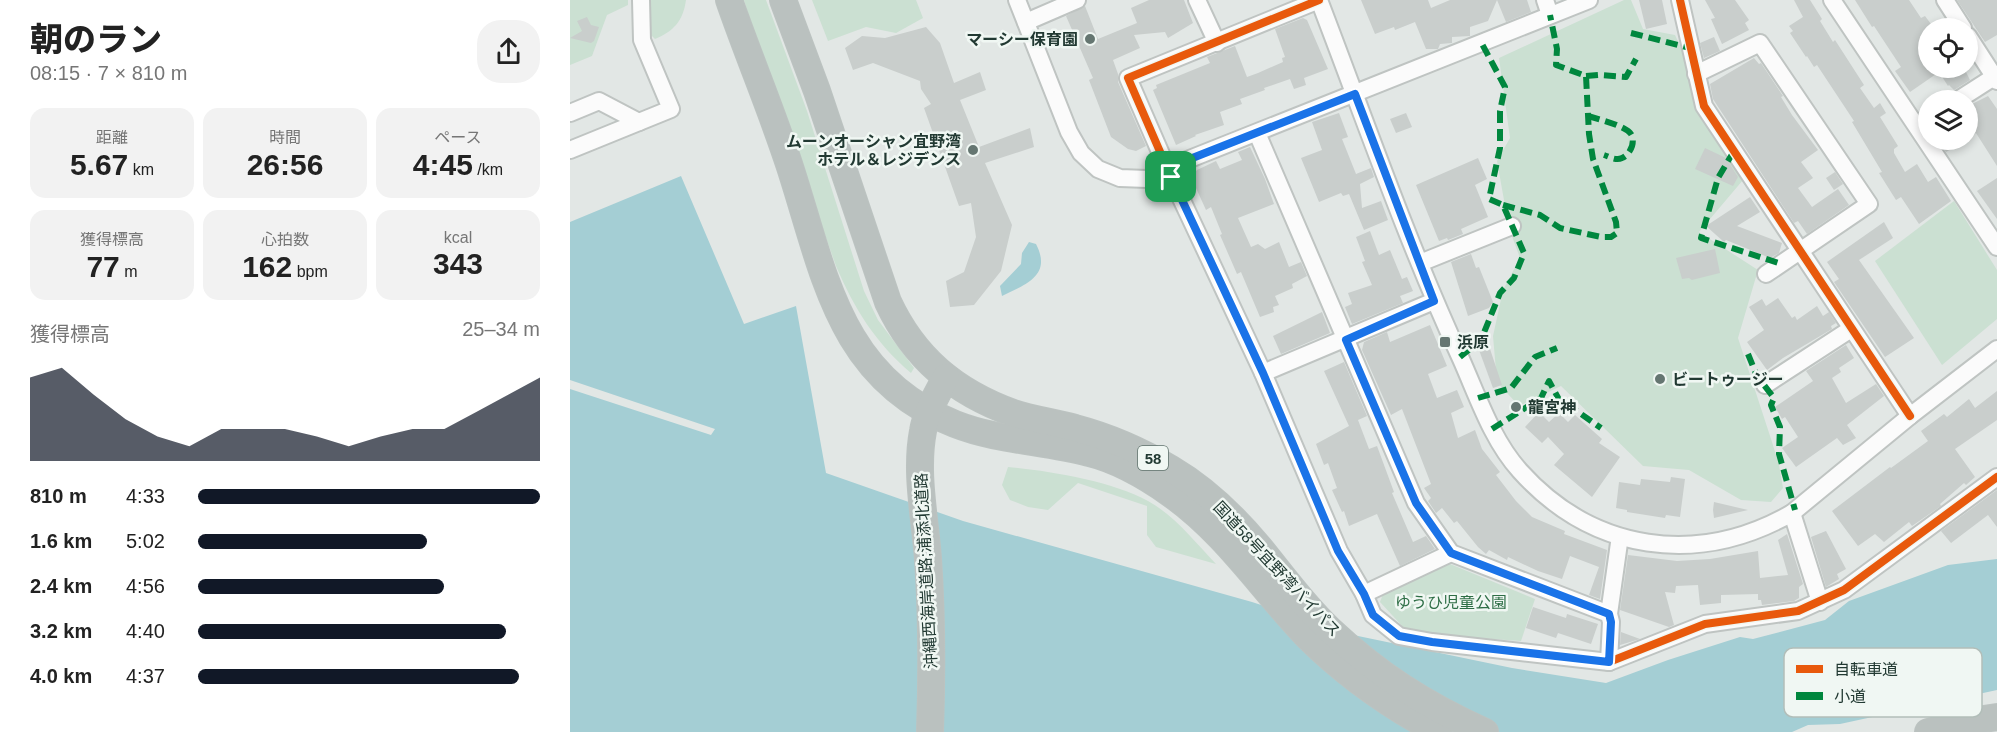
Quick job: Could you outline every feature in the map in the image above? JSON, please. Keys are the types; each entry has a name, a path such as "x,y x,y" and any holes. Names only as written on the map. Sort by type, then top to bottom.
{"highway":[{"name":"国道58号宜野湾バイパス","path":"729,0 788,160 832,297 845,327 872,367 894,387 928,411 954,424 986,434 1092,453 1145,478 1172,494 1226,541 1306,634 1347,672 1387,702 1439,732"},
{"name":"国道58号宜野湾バイパス","path":"783,0 817,91 888,302 913,346 946,377 1004,409 1107,438 1146,454 1173,470 1201,489 1231,516 1312,611 1376,670 1429,705 1485,732"},
{"name":"沖縄西海岸道路;浦添北道路","path":"930,732 933,639 921,481 922,437 928,411 946,377"},
{"path":"1943,730 1997,717"}],"street":[{"path":"570,150 671,109 642,40 641,0"},
{"path":"1017,0 1069,132 1081,153 1098,169 1120,178 1147,179 1167,168 1355,94 1547,8 1589,0"},
{"path":"1026,22 1077,0"},
{"path":"1197,0 1217,43"},
{"path":"1997,349 1910,416 1792,513 1777,521 1734,537 1678,546 1647,543 1615,536 1576,519 1520,471 1496,438 1434,301 1319,0 1128,78 1167,168 1263,373 1338,551 1364,594 1373,615 1399,636 1432,642 1609,662 1705,624 1798,611 1820,602 1844,590 1997,477"},
{"path":"1680,0 1704,106 1910,416"},
{"path":"1832,0 1918,117"},
{"path":"1945,0 1957,18"},
{"path":"1696,74 1760,43 1869,204 1766,274"},
{"path":"1975,90 1996,77 1978,51"},
{"path":"570,112 599,100 639,122"},
{"path":"1257,133 1416,503 1451,553 1609,614"},
{"path":"1939,150 1997,247"},
{"path":"1420,263 1512,226"},
{"path":"1263,373 1434,301"},
{"path":"1765,385 1851,329"},
{"path":"1792,513 1820,602"},
{"path":"1609,662 1611,622 1609,614 1619,543"},
{"path":"1364,594 1451,553"}],"green space":[{"path":"570,0 628,0 628,5 607,15 592,56 570,65"},
{"path":"648,0 686,0 680,19 672,29 655,39 652,36 646,38"},
{"path":"744,0 766,0 807,111 864,291 878,320 914,368 911,373 876,337 851,297 836,266"},
{"path":"812,0 916,0 923,18 896,33 866,27 828,41"},
{"path":"1624,0 1631,0 1643,29 1675,35 1743,180 1699,232 1758,270 1738,338 1779,465 1783,488 1771,502 1741,500 1689,470 1643,466 1561,386 1519,406 1497,382 1493,336 1503,290 1520,258 1509,228 1497,161 1510,138 1499,58"},
{"path":"1954,201 1997,270 1997,319 1942,365 1875,261"},
{"path":"1008,467 1080,478 1133,494 1167,514 1216,564 1156,547 1147,535 1147,506 1078,483 1048,510 1028,507 1010,500 1002,485"},
{"name":"ゆうひ児童公園","path":"1450,564 1535,599 1521,641 1436,635 1404,628 1380,602 1383,594"}],"water":[{"path":"681,176 744,324 796,306 826,473 963,521 1252,602 1358,636 1512,668 1606,683 1740,637 1753,639 1825,620 1849,601 1948,565 1997,559 1997,690 1982,693 1982,648 1784,648 1784,717 1872,717 1840,724 1808,725 1792,732 570,732 570,389 711,435 715,429 570,380 570,222"},
{"path":"1029,242 1036,244 1040,255 1039,271 1028,282 1002,296 1000,286 1021,264 1022,253"}],"building":[{"path":"1149,0 1184,0 1193,23 1168,38 1165,32 1134,35 1140,48 1113,60 1118,82 1146,146 1136,151 1128,149 1111,137 1089,80 1093,78 1066,16 1085,6 1098,39 1137,23 1131,8"},
{"path":"1361,0 1428,0 1431,8 1450,0 1497,0 1488,21 1470,27 1470,36 1452,37 1452,43 1440,44 1438,49 1426,49 1415,22 1395,30 1394,27 1375,34"},
{"path":"1497,0 1527,0 1531,12 1506,22"},
{"path":"1639,0 1662,0 1667,24 1646,29"},
{"path":"1705,0 1735,0 1749,20 1745,23 1749,30 1722,44 1711,19 1715,18"},
{"path":"1794,0 1810,0 1833,42 1835,40 1864,85 1860,88 1874,108 1880,103 1886,113 1880,117 1898,146 1894,149 1894,153 1905,172 1917,164 1928,182 1936,177 1951,201 1919,224 1901,197 1896,200 1879,173 1882,172 1852,122 1854,121 1817,65 1814,67 1790,33 1793,31 1789,26 1803,17"},
{"path":"1855,0 1909,0 1921,18 1918,18 1918,78 1930,78 1910,92 1895,71 1901,67 1874,26 1872,27"},
{"path":"1957,0 1997,0 1997,35 1985,42 1978,32 1978,18 1969,18"},
{"path":"587,17 591,25 599,27 594,41 591,43 570,38 582,31 577,21"},
{"path":"1303,18 1307,20 1328,69 1304,78 1306,85 1294,89 1290,79 1240,99 1242,104 1220,112 1224,125 1195,135 1176,145 1153,90 1157,88 1156,85 1210,63 1207,57 1235,46 1247,77 1283,62 1282,58 1285,57 1275,29"},
{"name":"ムーンオーシャン宜野湾 ホテル＆レジデンス","path":"926,27 940,43 954,83 980,72 986,90 960,100 979,147 1030,128 1034,147 985,163 1012,225 1001,271 974,305 950,307 946,281 964,272 976,237 971,203 959,206 924,108 931,104 921,89 920,81 873,63 853,70 845,48 862,36 885,38"},
{"path":"1714,37 1720,51 1704,58 1700,43"},
{"path":"1754,58 1759,64 1761,63 1783,96 1781,97 1792,115 1818,150 1801,162 1813,178 1798,188 1812,207 1838,189 1849,205 1807,234 1798,221 1794,223 1713,99 1710,84"},
{"path":"1943,78 1969,78 1970,80 1954,90"},
{"path":"1988,96 1997,109 1997,166 1978,136 1978,101"},
{"path":"1339,113 1348,137 1342,139 1356,174 1371,168 1374,177 1360,184 1362,208 1381,201 1388,220 1364,230 1349,194 1343,196 1341,193 1319,202 1301,158 1322,150 1312,122"},
{"path":"1406,113 1412,127 1396,133 1390,119"},
{"path":"1250,147 1274,204 1238,218 1251,247 1258,244 1265,249 1279,242 1289,267 1301,262 1307,276 1292,284 1293,288 1275,296 1279,305 1273,307 1274,312 1260,317 1241,272 1237,274 1211,207 1206,210 1191,177 1197,170 1216,161 1220,169 1242,160 1238,152"},
{"path":"1705,148 1726,158 1738,177 1733,186 1695,169"},
{"path":"1478,158 1487,179 1475,185 1488,217 1461,229 1463,234 1439,241 1416,185"},
{"path":"1835,172 1843,184 1834,190 1826,178"},
{"path":"1997,178 1997,219 1977,191"},
{"path":"1750,197 1760,212 1737,226 1782,243 1779,253 1770,258 1726,240 1724,242 1706,226"},
{"path":"1884,222 1893,238 1859,260 1914,338 1885,357 1834,282 1839,279 1827,262"},
{"path":"1370,231 1379,255 1390,250 1402,279 1407,277 1413,291 1400,296 1403,303 1352,324 1345,307 1352,304 1348,293 1372,285 1362,262 1365,261 1356,237"},
{"path":"1715,249 1720,273 1692,280 1682,279 1676,258"},
{"path":"1471,254 1476,268 1479,267 1493,302 1489,308 1468,316 1451,262"},
{"path":"1778,298 1792,318 1795,316 1797,320 1817,306 1823,316 1829,312 1836,323 1831,326 1832,329 1767,370 1747,342 1764,330 1749,307 1762,299 1766,306"},
{"path":"1322,312 1330,333 1281,354 1273,336"},
{"path":"1430,325 1447,366 1428,374 1437,398 1457,390 1464,407 1451,413 1458,438 1475,430 1482,449 1500,472 1496,475 1532,517 1565,531 1564,534 1607,550 1600,599 1589,595 1599,567 1570,556 1562,579 1508,557 1507,560 1489,550 1486,554 1457,521 1454,523 1442,508 1436,513 1428,501 1431,498 1424,488 1431,484 1402,409 1391,415 1362,350 1364,342 1387,332 1390,342"},
{"path":"1488,343 1502,385 1493,388 1479,350"},
{"path":"1846,345 1854,358 1839,368 1841,372 1832,378 1846,403 1876,384 1884,396 1847,425 1856,438 1843,445 1837,438 1796,467 1782,448 1798,437 1785,417 1782,419 1775,407 1813,381 1806,371"},
{"path":"1344,362 1367,416 1358,420 1369,449 1377,446 1394,492 1392,493 1413,542 1426,536 1435,549 1400,566 1377,514 1349,526 1344,511 1342,512 1332,490 1337,488 1328,463 1324,465 1316,444 1349,426 1324,371"},
{"path":"1997,391 1997,420 1955,449 1975,477 1966,485 1964,483 1940,504 1941,506 1912,526 1909,522 1884,542 1875,534 1858,546 1832,511 1928,441 1921,431 1944,414 1947,417 1969,399 1975,408"},
{"path":"1539,412 1549,422 1559,413 1568,422 1575,415 1602,439 1599,443 1620,457 1592,497 1554,465 1564,454 1548,437 1542,443 1525,427"},
{"path":"1671,477 1685,479 1680,517 1666,515 1665,518 1616,508 1619,482 1640,485 1641,479 1670,482"},
{"path":"1997,490 1997,527 1988,515 1951,543 1941,531"},
{"path":"1714,502 1748,510 1714,518"},
{"path":"1826,531 1846,569 1837,574 1839,579 1826,587 1811,537"},
{"path":"1787,534 1803,584 1799,587 1799,598 1794,601 1762,605 1761,600 1758,600 1758,594 1721,595 1721,603 1700,605 1698,585 1676,586 1675,593 1665,592 1674,625 1669,627 1620,610 1628,555 1677,561 1710,559 1758,551 1760,578 1788,575 1778,540"},
{"path":"1533,607 1566,618 1567,614 1598,624 1591,644 1558,633 1556,638 1526,628"},
{"path":"1621,632 1640,639 1620,645"}],"marked path":[{"path":"1503,205 1540,215 1560,228 1601,237 1611,237 1617,233 1616,222 1593,159 1589,134 1586,76 1556,65 1557,49 1550,15"},
{"path":"1631,33 1690,48"},
{"path":"1460,357 1481,340 1500,293 1514,278 1524,253 1503,205 1489,199 1500,148 1500,111 1505,87 1481,42"},
{"path":"1586,76 1626,77 1636,59"},
{"path":"1588,116 1624,128 1631,134 1633,141 1625,156 1618,159 1604,155"},
{"path":"1734,151 1718,178 1701,238 1782,264"},
{"path":"1478,398 1511,388 1535,357 1557,348"},
{"path":"1748,354 1757,376 1774,398 1771,405 1780,427 1779,454 1795,510"},
{"path":"1492,429 1541,398 1549,381 1562,405 1574,409 1601,428"}],"cycle path":[{"path":"1319,0 1128,78 1171,177 1263,373 1339,551 1364,594 1373,615 1399,636 1432,642 1609,662 1705,624 1798,611 1844,590 1997,477"},
{"path":"1680,0 1704,106 1910,416"}],"place":[{"name":"マーシー保育園","path":"1090,39"},
{"name":"ムーンオーシャン宜野湾 ホテル＆レジデンス","path":"973,150"},
{"name":"浜原","path":"1445,342"},
{"name":"ビートゥージー","path":"1660,379"},
{"name":"龍宮神","path":"1516,407"}],"route":[{"path":"1355,94 1434,301 1346,340 1416,503 1451,553 1609,614 1611,622 1609,662 1432,642 1399,636 1373,615 1364,594 1338,551 1263,373 1171,177 1167,168 1355,94"}]}
